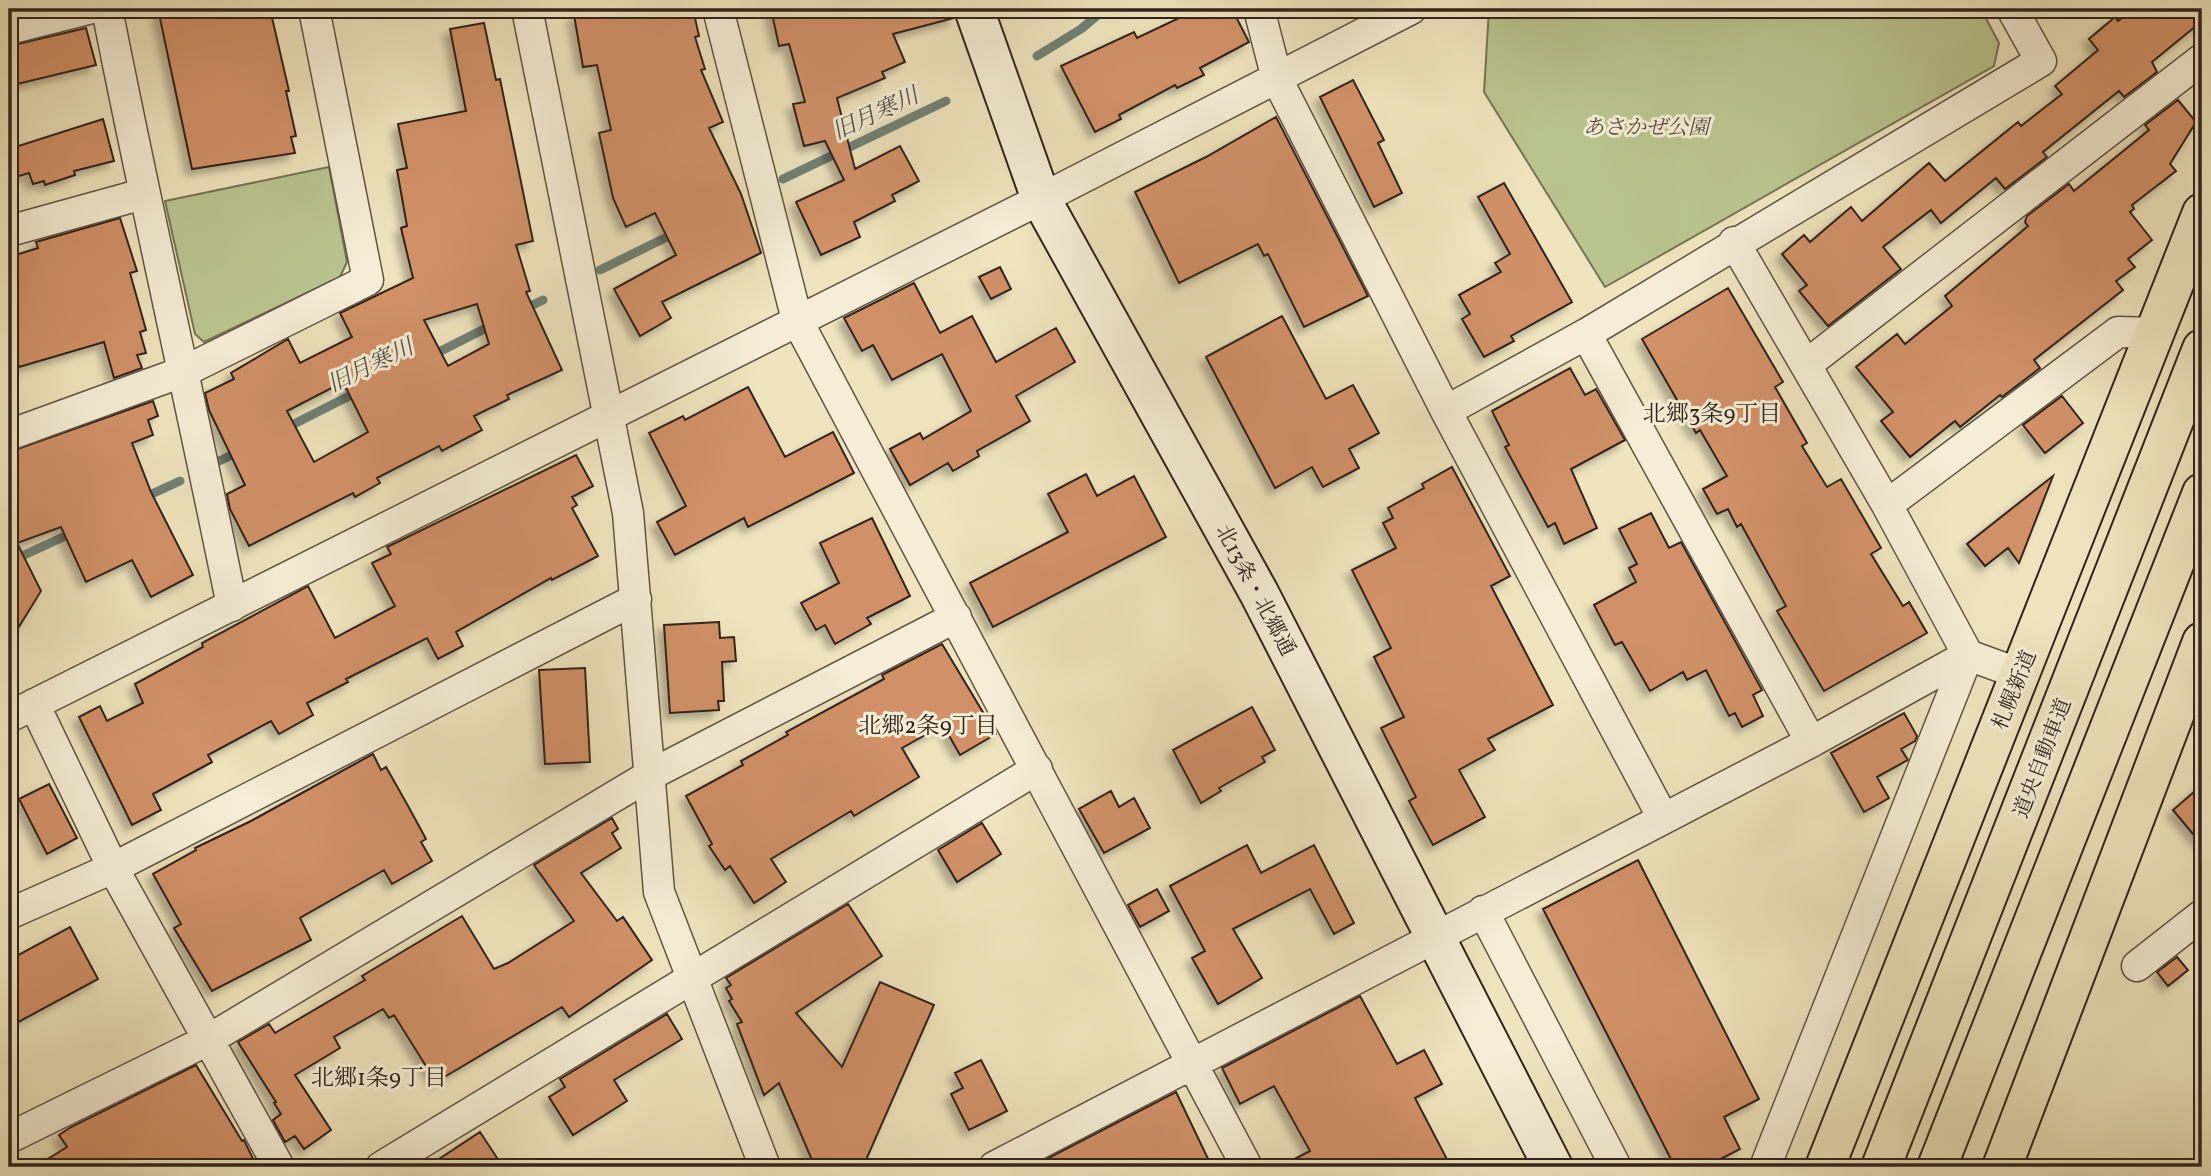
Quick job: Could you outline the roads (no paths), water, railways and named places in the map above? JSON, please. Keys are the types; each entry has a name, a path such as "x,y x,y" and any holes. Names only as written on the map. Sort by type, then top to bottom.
{"highway":[{"name":"札幌新道","path":"1825,1167 2202,212"},
{"name":"道央自動車道","path":"1881,1167 2202,349"},
{"path":"1937,1167 2202,493"},
{"path":"2002,1167 2202,644"}],"main road":[{"name":"北13条・北郷通","path":"974,9 1041,199 1259,593 1432,937 1552,1167"}],"street":[{"path":"9,29 88,9"},
{"path":"107,9 143,194 185,371 232,606"},
{"path":"9,435 185,371 368,280 314,9"},
{"path":"527,9 628,513 659,892 765,1167"},
{"path":"718,9 797,320 1247,1167"},
{"path":"1259,9 1277,79 1446,411 1663,818"},
{"path":"279,1167 113,868 21,710 1041,199 1410,9"},
{"path":"1446,411 1586,334 1734,242 2041,61 2012,9"},
{"path":"1806,365 2202,59"},
{"path":"9,231 143,194"},
{"path":"1734,242 1887,505 1968,655 2020,674"},
{"path":"1887,505 2118,332 2156,333"},
{"path":"1586,334 1811,742"},
{"path":"9,914 113,868 636,599"},
{"path":"9,1138 208,1040 650,775 956,617"},
{"path":"996,1167 1192,1066 1432,937 1811,742 1968,655"},
{"path":"1765,1167 1968,655"},
{"path":"381,1167 1037,769"},
{"path":"1483,911 1616,1167"},
{"path":"2137,966 2202,915"}],"waterway":[{"name":"旧月寒川","path":"1037,56 1081,29 1105,9"},
{"name":"旧月寒川","path":"783,179 946,101"},
{"name":"旧月寒川","path":"600,270 677,232"},
{"name":"旧月寒川","path":"522,310 543,300"},
{"name":"旧月寒川","path":"431,356 494,324"},
{"name":"旧月寒川","path":"284,429 359,391"},
{"name":"旧月寒川","path":"213,464 240,451"},
{"name":"旧月寒川","path":"143,498 180,481"},
{"name":"旧月寒川","path":"9,562 74,532"}],"district":[{"name":"北郷3条9丁目","path":"1712,413"},
{"name":"北郷2条9丁目","path":"928,725"},
{"name":"北郷1条9丁目","path":"379,1077"}],"park label":[{"name":"あさかぜ公園","path":"1646,127"}]}
